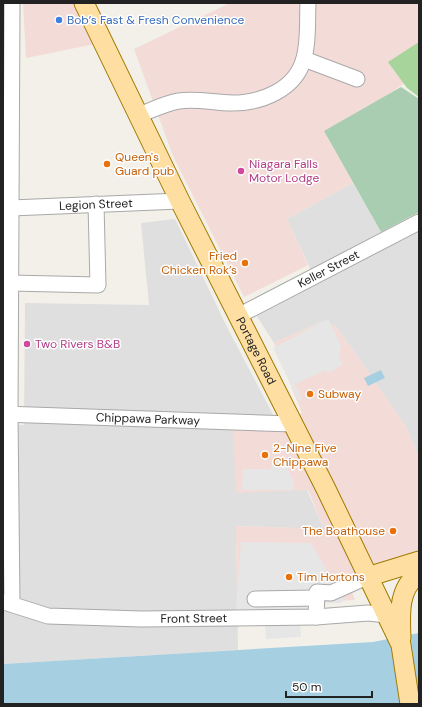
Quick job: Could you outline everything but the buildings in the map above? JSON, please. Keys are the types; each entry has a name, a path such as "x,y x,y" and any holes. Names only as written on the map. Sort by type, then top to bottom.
{"main road":[{"name":"Portage Road","path":"84,3 180,201 293,424 367,577 394,613 402,645 410,704"},
{"path":"367,577 419,561"},
{"path":"394,613 408,582 419,573"}],"street":[{"path":"8,603 7,414 11,283 12,3"},
{"path":"139,115 180,101 231,103 260,99 288,85 300,70 304,59 307,44 308,3"},
{"path":"304,59 357,79"},
{"name":"Legion Street","path":"11,208 180,201"},
{"path":"11,283 98,285 96,204"},
{"name":"Keller Street","path":"238,316 419,222"},
{"name":"Chippawa Parkway","path":"7,414 293,424"},
{"path":"316,617 317,592 331,593 367,577"},
{"path":"255,599 317,598"},
{"name":"Front Street","path":"8,603 48,616 141,620 296,623 316,617 368,613 394,613"}],"shaded area":[{"path":"23,3 75,3 95,44 26,58"},
{"path":"230,3 419,3 419,73 327,137 353,183 287,219 308,265 244,297 173,156 134,49"},
{"path":"353,183 381,232 419,212 419,458 407,428 336,326 321,322 274,343 256,315 317,283 287,219"},
{"path":"175,219 228,329 278,424 324,529 236,526 238,650 3,664 3,425 24,425 25,303 149,305 141,223"},
{"path":"328,319 341,345 339,356 342,365 328,373 326,370 295,384 302,399 299,401 273,348"},
{"path":"322,322 336,326 407,428 419,458 419,551 346,576 355,600 237,606 236,526 324,529 308,490 236,493 232,422 278,424 302,413 274,343"},
{"path":"272,460 287,460 287,467 294,483 294,490 242,490 243,469 271,469"},
{"path":"241,542 311,543 344,600 341,603 324,603 322,609 236,609"},
{"path":"300,623 301,637 266,639 265,624"}],"green space":[{"path":"419,42 419,97 407,88 388,62"},
{"path":"401,87 419,99 419,212 381,232 324,131"}],"water":[{"path":"381,370 385,378 368,386 364,378"},
{"path":"419,633 419,704 3,704 3,664 373,642"}],"place":[{"name":"Bob’s Fast & Fresh Convenience","path":"59,20"},
{"name":"Queen's Guard pub","path":"107,164"},
{"name":"Niagara Falls Motor Lodge","path":"241,171"},
{"name":"Fried Chicken Rok’s","path":"245,263"},
{"name":"Two Rivers B&B","path":"27,344"},
{"name":"Subway","path":"310,394"},
{"name":"2-Nine Five Chippawa","path":"265,455"},
{"name":"The Boathouse","path":"393,531"},
{"name":"Tim Hortons","path":"289,577"}]}
